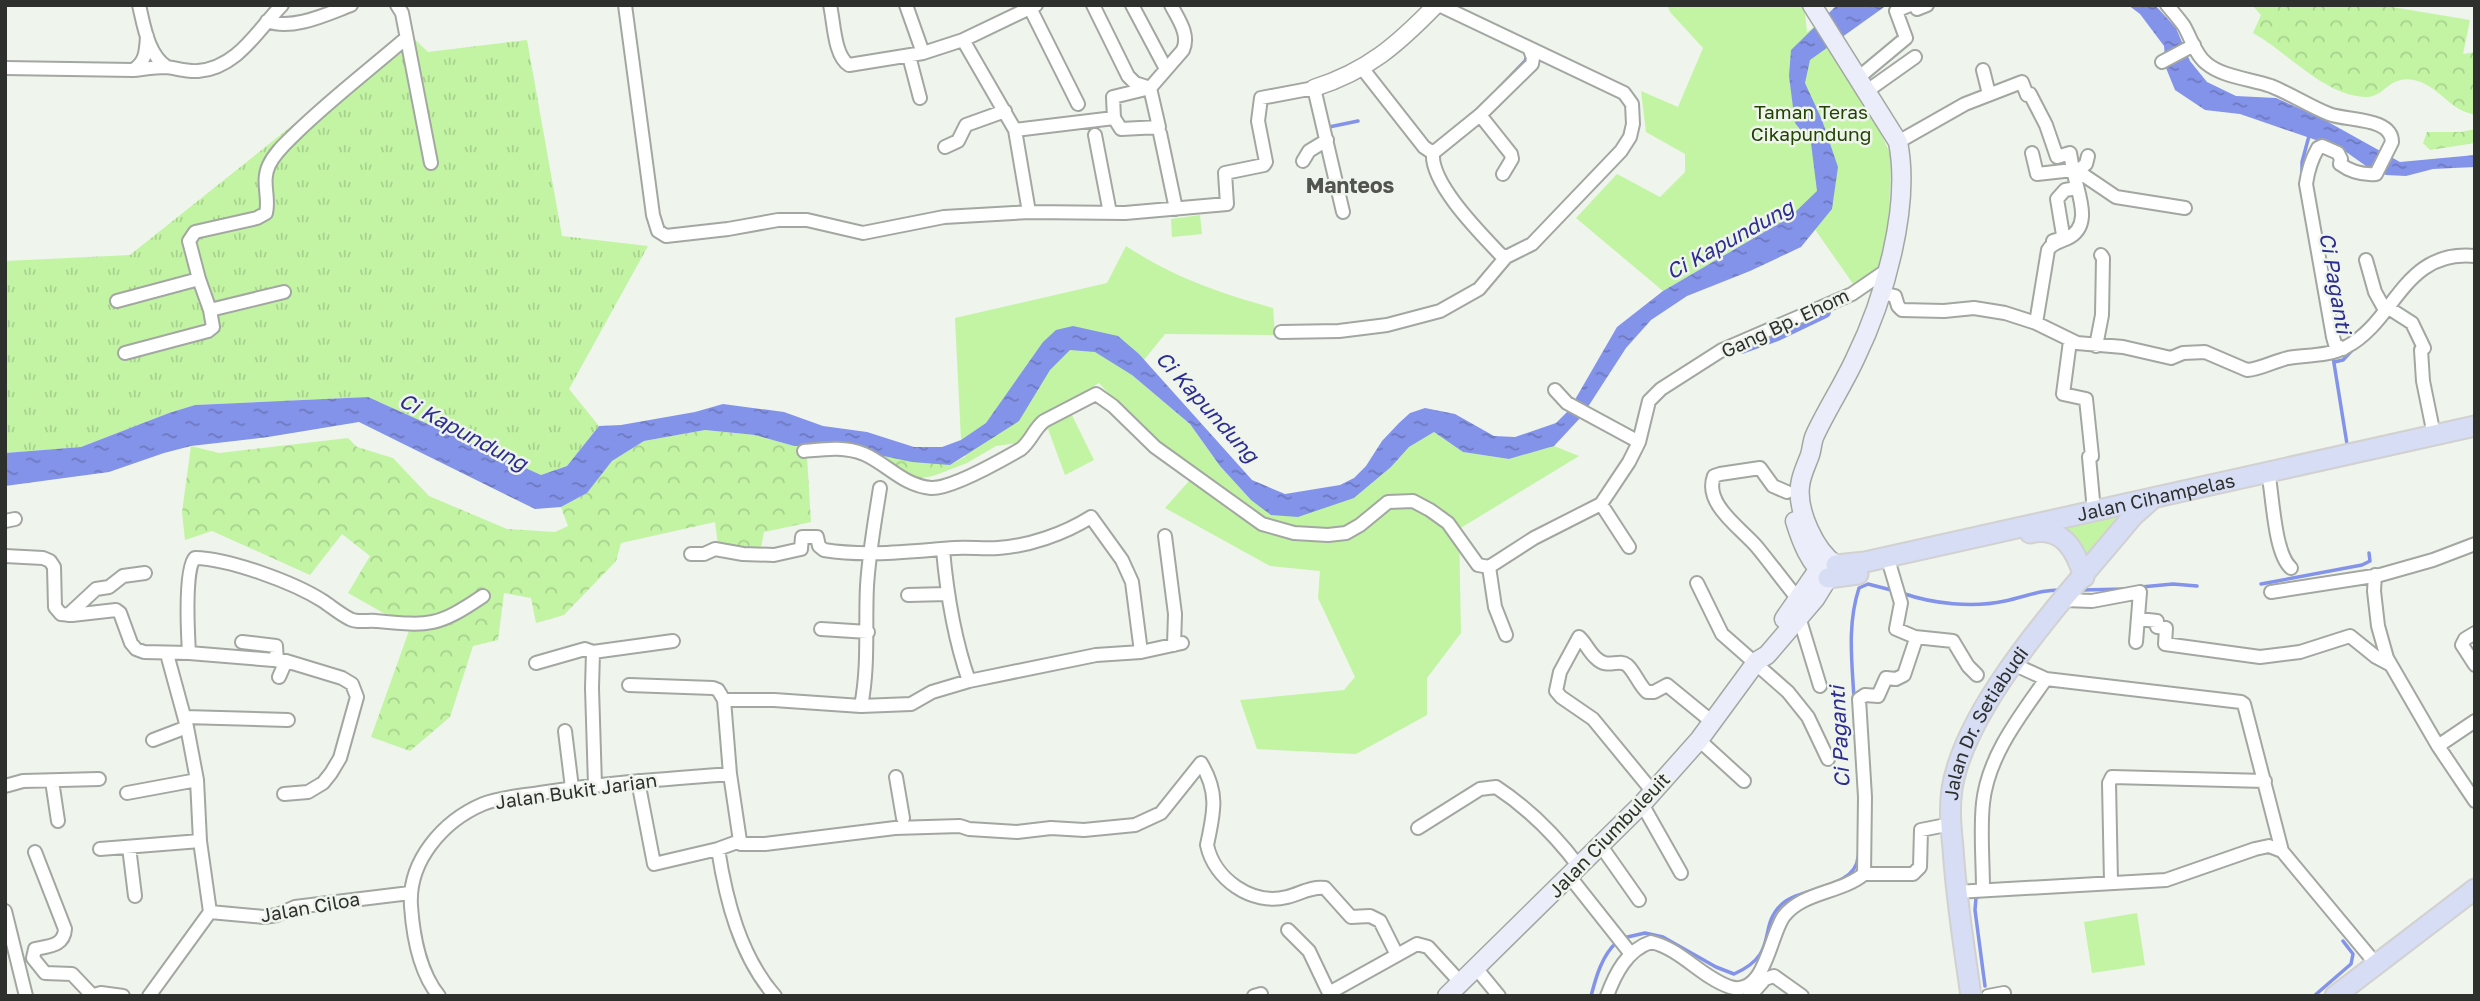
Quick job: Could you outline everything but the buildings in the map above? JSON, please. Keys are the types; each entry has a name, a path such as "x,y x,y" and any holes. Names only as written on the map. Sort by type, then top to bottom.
{"main road":[{"path":"1813,6 1898,142 1902,161 1902,204 1881,293 1856,358 1814,438 1800,482 1799,499 1803,512 1827,568"},
{"name":"Jalan Cihampelas","path":"1827,568 2094,512 2475,426"},
{"path":"1814,438 1806,446 1780,489 1796,526 1827,568"},
{"name":"Jalan Dr. Setiabudi","path":"1966,991 1951,824 1956,769 1990,698 2013,664 2139,509 2151,499"},
{"name":"Jalan Cihampelas","path":"1827,568 1841,578 2039,530 2061,536 2078,558 2073,589"},
{"name":"Jalan Ciumbuleuit","path":"1447,996 1458,980 1476,968 1648,798 1699,740 1756,662 1759,649 1799,608 1827,568"},
{"path":"2335,996 2475,889"}],"street":[{"path":"139,5 147,36 159,62 167,67"},
{"path":"5,68 133,70 167,67 196,72 212,69 228,63 282,5"},
{"path":"267,21 275,24 290,23 351,5"},
{"path":"397,5 402,13 431,163"},
{"path":"625,5 653,215 658,231 666,236 778,220 807,220 863,233 926,220 1029,212 1110,213 1227,204 1225,173 1265,164 1258,121 1262,97 1314,88 1362,68 1398,44 1438,5 1624,93 1632,104 1633,124 1630,136 1621,151 1532,244 1506,257 1479,289 1440,311 1387,325 1339,331 1281,332"},
{"path":"830,5 840,54 849,65 923,53 963,40 1033,7 1078,104"},
{"path":"906,5 923,53"},
{"path":"1093,5 1128,76 1135,83 1150,88"},
{"path":"1132,5 1166,69"},
{"path":"1150,88 1159,127 1121,129 1114,118 1113,97 1150,88 1186,43 1186,34 1171,5"},
{"path":"1863,85 1906,38 1896,11 1912,5 1917,9 1927,5"},
{"path":"2167,5 2183,26 2190,47 2205,63 2225,73 2280,90 2329,114 2377,123 2392,136 2377,172 2366,174 2351,171 2340,164 2341,159 2337,153 2322,146 2318,148 2303,185 2335,350"},
{"path":"133,70 145,56 147,36"},
{"path":"125,353 208,331 212,327 210,310 189,241 191,235 266,214 268,205 264,182 269,164 280,150 320,110 405,39"},
{"path":"963,40 1015,130 1029,212"},
{"path":"2163,61 2190,47"},
{"path":"1433,153 1480,115 1532,64 1530,50"},
{"path":"909,56 920,98"},
{"path":"1863,85 1915,57"},
{"path":"1362,68 1424,148 1433,153"},
{"path":"1983,70 1989,94"},
{"path":"1898,142 1965,104 2022,82 2027,95 2029,94 2038,107 2057,157 2070,153 2083,214 2075,235 2050,246 2048,250 2036,323"},
{"path":"1314,88 1343,212"},
{"path":"945,147 958,141 964,126 1005,111"},
{"path":"1480,115 1511,155 1512,159 1503,174"},
{"path":"1015,130 1114,118"},
{"path":"1160,133 1176,209"},
{"path":"1095,135 1110,213"},
{"path":"1303,160 1310,151 1326,140"},
{"path":"1433,153 1434,167 1454,201 1500,254 1506,257"},
{"path":"2032,153 2038,174 2076,172 2116,197 2185,208"},
{"path":"2076,172 2086,164 2088,156"},
{"path":"2050,242 2063,238 2057,199 2065,190 2077,188"},
{"path":"2096,346 2102,315 2101,255"},
{"path":"1881,293 1895,296 1902,310 1944,311 1974,308 2005,313 2036,323 2069,343 2123,347 2171,358 2183,353 2205,352 2247,370 2285,359 2335,350 2368,330 2416,276 2434,262 2449,255 2475,256"},
{"path":"2366,260 2375,292 2388,309 2412,323 2424,348 2421,350 2423,381 2434,435"},
{"name":"Gang Bp. Ehom","path":"1601,504 1639,442 1649,401 1661,388 1722,350 1852,293 1887,270"},
{"path":"117,301 199,279"},
{"path":"210,310 284,292"},
{"path":"2069,343 2063,394 2086,399 2090,424 2092,456 2089,457 2089,472 2094,512"},
{"path":"1555,390 1567,403 1639,442"},
{"path":"804,451 839,448 864,454 888,471 912,483 932,488 947,485 1021,449 1029,443 1038,425 1096,394 1113,406 1155,447 1262,524 1294,533 1346,533 1388,502 1413,501 1448,523 1478,565 1490,570"},
{"path":"1780,489 1758,468 1720,474 1714,476 1712,483 1713,493 1730,522 1757,547 1799,608 1820,686"},
{"path":"2268,472 2284,562 2291,568"},
{"path":"861,706 868,632 867,588 880,488"},
{"path":"1490,570 1534,538 1601,504 1629,547"},
{"path":"691,554 704,554 715,549 743,554 780,555 801,549 802,538 807,536 817,537 818,546 824,550 870,555 999,548 1029,543 1079,524 1090,517 1122,560 1132,582 1141,652"},
{"path":"724,700 775,700 861,706 911,704 932,692 969,681 1096,655 1141,652 1178,644 1165,536"},
{"path":"2271,592 2375,575 2434,560 2475,544"},
{"path":"943,550 947,594 958,649 969,681"},
{"path":"5,556 43,558 50,561 54,567 55,607 61,614 116,610 120,613 131,643 144,652 281,661 342,678 352,684 357,697 340,758 331,774 323,783 308,792 284,794"},
{"path":"188,653 190,564 195,558 234,564 262,574 322,600 352,621 433,624 483,596"},
{"path":"1889,566 1901,603 1896,629 1915,637 1953,641 1968,666 1977,675"},
{"path":"1490,570 1495,607 1506,635"},
{"path":"68,615 96,589 109,587 123,576 145,573"},
{"path":"2375,575 2378,626 2387,658 2438,746 2475,802"},
{"path":"1697,583 1722,634 1778,681 1799,705 1808,717 1828,758"},
{"path":"2073,589 2092,601 2140,592 2136,642"},
{"path":"908,595 947,594"},
{"path":"2139,619 2157,621 2157,627 2166,628 2165,644 2260,657 2300,652 2350,636 2391,666"},
{"path":"821,629 868,632"},
{"path":"2475,633 2465,639 2462,645 2475,665"},
{"path":"1864,874 1865,797 1859,699 1865,695 1878,696 1886,678 1896,679 1904,675 1915,637"},
{"path":"1681,873 1648,798 1593,719 1560,697 1556,691 1560,673 1579,638 1603,663 1627,665 1647,692 1654,692 1667,685 1711,721"},
{"path":"536,663 585,649 593,652 673,641"},
{"path":"242,642 275,646 281,661 279,677"},
{"path":"593,652 596,785"},
{"path":"149,996 210,912 200,841 197,780 186,722 167,654"},
{"path":"2013,664 2046,679 2241,702 2247,710 2282,851 2376,964"},
{"path":"1983,890 1983,802 1991,771 2010,730 2046,679"},
{"path":"629,685 718,690 724,700 730,775 740,841 744,845 895,828 951,826 1017,832 1051,828 1084,831 1135,825 1161,813 1201,763 1211,784 1214,805 1206,845 1223,875 1237,888 1259,897 1284,898 1311,889 1325,888 1351,917 1370,916 1380,920 1397,955"},
{"path":"153,740 186,722 288,720"},
{"path":"2438,746 2475,721"},
{"path":"565,731 572,788"},
{"path":"1699,740 1744,781"},
{"name":"Jalan Bukit Jarian","path":"439,996 428,978 419,950 411,919 410,893 424,854 443,830 461,816 495,800 572,788 730,775"},
{"path":"896,777 903,818"},
{"path":"2111,882 2109,781 2112,778 2265,781"},
{"path":"5,786 23,781 99,779"},
{"path":"127,793 197,780"},
{"path":"52,781 58,821"},
{"path":"638,782 654,864 740,841"},
{"path":"1418,828 1480,789 1496,788 1513,798 1566,850 1575,873 1629,951"},
{"path":"1607,996 1629,951 1647,943 1660,945 1731,987 1745,986 1762,970 1768,958 1775,928 1789,910 1804,901 1854,882 1864,874 1913,874 1920,867 1922,830 1951,824"},
{"path":"100,849 200,841"},
{"path":"1601,846 1639,900"},
{"path":"1956,892 2166,880 2269,846 2282,851"},
{"path":"129,847 135,896"},
{"path":"718,849 725,890 751,964 775,996"},
{"path":"35,852 65,929 63,939 58,944 35,949 33,958 46,973 72,974 95,995 124,996"},
{"name":"Jalan Ciloa","path":"210,912 264,917 278,915 295,907 410,893"},
{"path":"5,911 26,996"},
{"path":"1288,930 1309,951 1328,990 1417,944 1424,944 1458,980"},
{"path":"1476,968 1499,996"},
{"path":"1750,996 1765,979 1774,976 1802,996"},
{"path":"1989,996 2004,993"}],"green space":[{"name":"Taman Teras Cikapundung","path":"1667,5 1804,5 1807,32 1813,28 1834,57 1864,103 1889,151 1890,188 1884,254 1877,269 1856,288 1800,208 1790,217 1663,291 1576,218 1617,174 1660,197 1685,172 1685,154 1646,132 1641,91 1678,107 1703,48 1670,12"},
{"path":"2252,5 2380,5 2470,20 2463,54 2475,52 2475,115 2459,109 2433,89 2414,80 2405,79 2392,83 2377,94 2365,97 2334,89 2253,33 2261,15"},
{"path":"408,33 428,52 527,40 562,236 648,246 569,389 599,426 567,466 541,475 368,397 195,405 81,447 5,453 5,261 130,255"},
{"path":"2475,129 2475,143 2430,150 2423,143 2427,132 2461,132"},
{"path":"1200,215 1202,234 1172,237 1171,219"},
{"path":"1126,246 1197,283 1273,308 1275,335 1165,334 1132,375 1190,424 1220,466 1251,500 1354,498 1391,467 1409,447 1434,432 1463,452 1509,459 1554,446 1579,456 1459,529 1461,633 1427,678 1427,715 1356,754 1257,749 1240,700 1344,690 1355,677 1318,598 1320,571 1270,566 1165,508 1189,481 1099,383 1066,403 1094,460 1065,475 1048,429 1032,441 996,446 967,463 961,440 955,318 1107,283"},
{"path":"705,430 755,435 794,446 836,446 950,465 966,456 967,463 933,476 911,480 866,456 836,452 807,457 811,522 764,532 760,553 719,552 715,522 621,543 616,561 564,615 536,623 531,598 504,593 498,640 473,646 450,717 410,751 371,737 410,628 348,593 370,556 342,534 310,575 212,531 185,540 182,512 191,446 219,453 348,438 357,447 393,458 429,496 507,529 555,532 568,526 561,507 587,493 612,461 644,441"},
{"path":"2120,516 2120,520 2087,567 2052,528"},
{"path":"2137,913 2145,965 2092,973 2084,922"}],"water":[{"path":"1837,5 1887,5 1810,60 1805,83 1822,120 1838,167 1832,209 1801,247 1687,296 1651,320 1626,348 1582,416 1554,446 1509,459 1463,452 1434,432 1409,447 1391,467 1354,498 1298,517 1271,515 1251,500 1220,466 1190,424 1132,375 1095,352 1070,350 1050,370 1019,421 950,465 912,462 836,446 794,446 755,435 705,430 644,441 612,461 587,493 561,507 535,509 359,422 191,446 109,472 5,486 5,453 81,447 195,405 368,397 541,475 567,466 599,426 621,425 695,412 723,404 784,412 823,426 867,432 914,447 942,447 961,440 986,423 1043,342 1056,330 1073,326 1118,336 1139,354 1252,480 1285,494 1340,485 1354,478 1366,466 1382,441 1410,413 1425,408 1455,414 1494,436 1515,437 1556,423 1569,410 1617,327 1663,291 1790,217 1817,191 1811,143 1795,123 1789,76 1791,50"},
{"path":"2128,5 2155,5 2176,28 2190,61 2207,82 2236,96 2276,98 2321,118 2400,162 2475,155 2475,167 2433,169 2406,176 2386,175 2366,166 2342,149 2240,114 2205,110 2175,90 2166,68 2164,46 2140,14"}],"waterway":[{"path":"1498,89 1527,56"},
{"path":"1329,127 1358,121"},
{"name":"Ci Paganti","path":"2302,177 2302,162 2309,136"},
{"path":"1741,348 1777,335 1825,312"},
{"path":"2334,362 2343,360 2356,346"},
{"name":"Ci Paganti","path":"2333,357 2347,444"},
{"name":"Ci Paganti","path":"2261,584 2362,565 2370,561 2369,553"},
{"name":"Ci Paganti","path":"1854,699 1852,629 1859,588 1868,584 1895,591"},
{"name":"Ci Paganti","path":"2141,587 2173,584 2197,586"},
{"name":"Ci Paganti","path":"2081,590 2126,589"},
{"name":"Ci Paganti","path":"1902,593 1940,602 1980,604 2063,590"},
{"name":"Ci Paganti","path":"1859,794 1859,832"},
{"name":"Ci Paganti","path":"1623,938 1645,933 1663,937 1716,967 1734,974 1758,958 1770,922 1782,904 1848,875 1855,867 1858,857"},
{"path":"1983,895 1976,898 1975,910 1985,986"},
{"path":"2314,996 2351,964 2353,954 2343,941"},
{"name":"Ci Paganti","path":"1591,996 1597,974 1617,942"}],"district":[{"name":"Manteos","path":"1350,186"}],"water label":[{"name":"Ci Kapundung","path":"1730,240"},
{"name":"Ci Kapundung","path":"1207,407"},
{"name":"Ci Kapundung","path":"463,432"}]}
